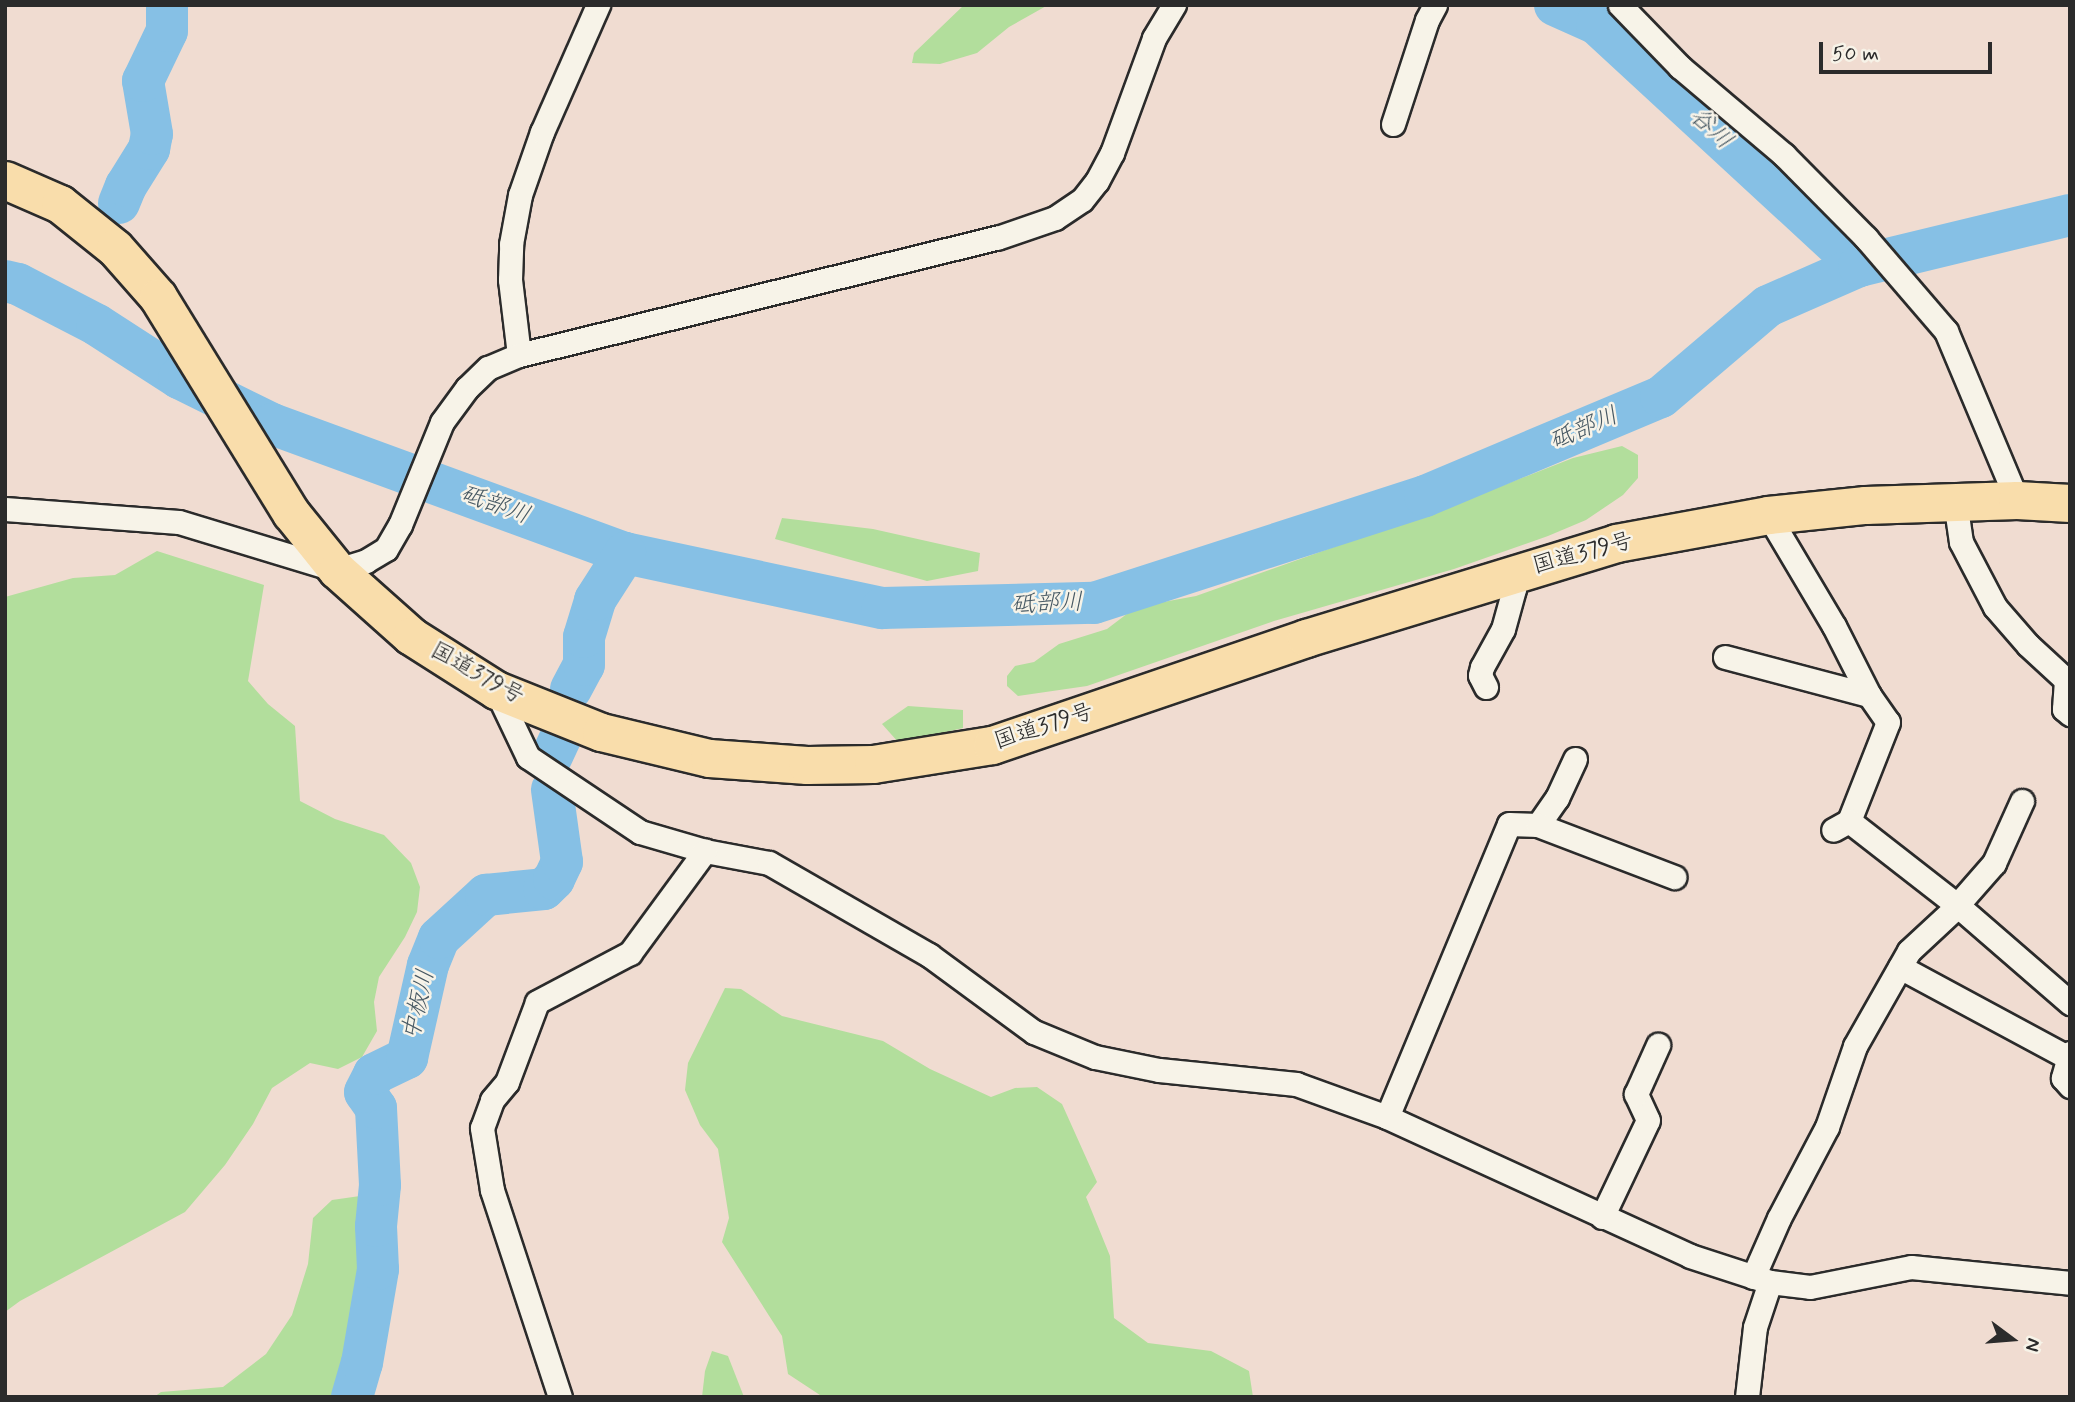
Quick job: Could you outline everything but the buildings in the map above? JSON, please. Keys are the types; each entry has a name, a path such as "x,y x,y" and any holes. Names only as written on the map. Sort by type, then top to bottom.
{"highway":[{"name":"国道379号","path":"5,180 60,204 115,248 158,297 176,324 291,513 337,570 411,636 496,690 601,732 709,758 807,765 873,764 992,745 1306,638 1616,543 1768,515 1865,505 2017,500 2070,503"}],"street":[{"path":"519,355 510,279 511,244 520,195 542,131 598,5"},
{"path":"5,509 179,522 337,570 366,561 386,549 400,525 442,422 467,388 488,368 519,355 998,238 1055,218 1082,200 1097,181 1116,144 1154,38 1174,5"},
{"path":"1393,124 1427,20 1435,5"},
{"path":"1620,5 1680,67 1784,155 1869,242 1946,331 2017,500"},
{"path":"1955,501 1961,542 1995,607 2028,645 2067,680 2064,709 2070,714"},
{"path":"1768,515 1834,626 1869,695 1888,722 1841,826 1957,905 2070,1003"},
{"path":"1486,687 1480,675 1503,629 1514,589 1512,573"},
{"path":"1725,657 1869,695"},
{"path":"496,690 528,757 640,832 705,851 769,863 929,955 1034,1032 1095,1057 1159,1070 1296,1084 1387,1117 1690,1256 1762,1280 1810,1287 1911,1267 2070,1283"},
{"path":"1538,825 1557,798 1575,759"},
{"path":"1747,1397 1762,1280 1779,1218 1827,1127 1855,1046 1909,951 1957,905 1994,863 2022,801"},
{"path":"1387,1117 1509,824 1538,825 1674,877"},
{"path":"561,1397 495,1201 482,1128 492,1101 507,1082 537,1002 630,953 705,851"},
{"path":"1900,967 2068,1055 2063,1078 2070,1086"},
{"path":"1602,1217 1648,1120 1636,1094 1658,1045"}],"green space":[{"path":"964,5 1048,5 1009,27 977,53 940,64 912,63 914,53"},
{"path":"1622,446 1638,455 1638,478 1623,495 1586,520 1548,536 1454,569 1274,621 1087,686 1018,696 1007,686 1007,676 1015,666 1034,662 1059,644 1107,629 1136,607 1196,596 1463,501 1573,458"},
{"path":"782,518 873,529 980,553 978,571 927,581 775,539"},
{"path":"157,551 264,585 248,681 268,704 295,726 300,801 335,819 384,835 411,863 420,887 417,912 405,937 379,977 374,1002 377,1031 362,1057 338,1069 310,1063 272,1088 253,1124 225,1165 185,1212 20,1301 5,1312 5,597 73,578 115,575"},
{"path":"908,706 963,710 963,728 899,743 882,724"},
{"path":"725,988 741,989 782,1016 883,1041 930,1069 991,1097 1015,1088 1037,1087 1062,1104 1097,1182 1086,1197 1110,1256 1114,1318 1148,1343 1211,1351 1249,1371 1253,1397 823,1397 788,1374 782,1336 722,1242 729,1218 718,1149 700,1125 685,1090 688,1063"},
{"path":"360,1196 369,1207 365,1314 354,1372 338,1397 154,1397 161,1392 223,1387 266,1354 292,1315 308,1264 313,1218 332,1200"},
{"path":"712,1351 728,1356 744,1397 702,1397 705,1371"}],"waterway":[{"path":"119,203 126,186 149,149 152,134 143,81 167,31 167,5"},
{"name":"谷川","path":"1555,5 1597,24 1859,266"},
{"name":"砥部川","path":"5,281 18,284 97,325 179,378 272,424 625,553 882,608 1094,603 1425,496 1661,397 1768,306 1859,266 2070,215"},
{"name":"中板川","path":"571,689 584,665 584,637 595,600 625,553"},
{"name":"中板川","path":"551,758 560,739"},
{"name":"中板川","path":"352,1397 362,1363 378,1269 376,1226 380,1185 376,1108 365,1092 374,1074 407,1058 428,965 439,938 486,895 544,889 554,879 562,862 552,790"}]}
